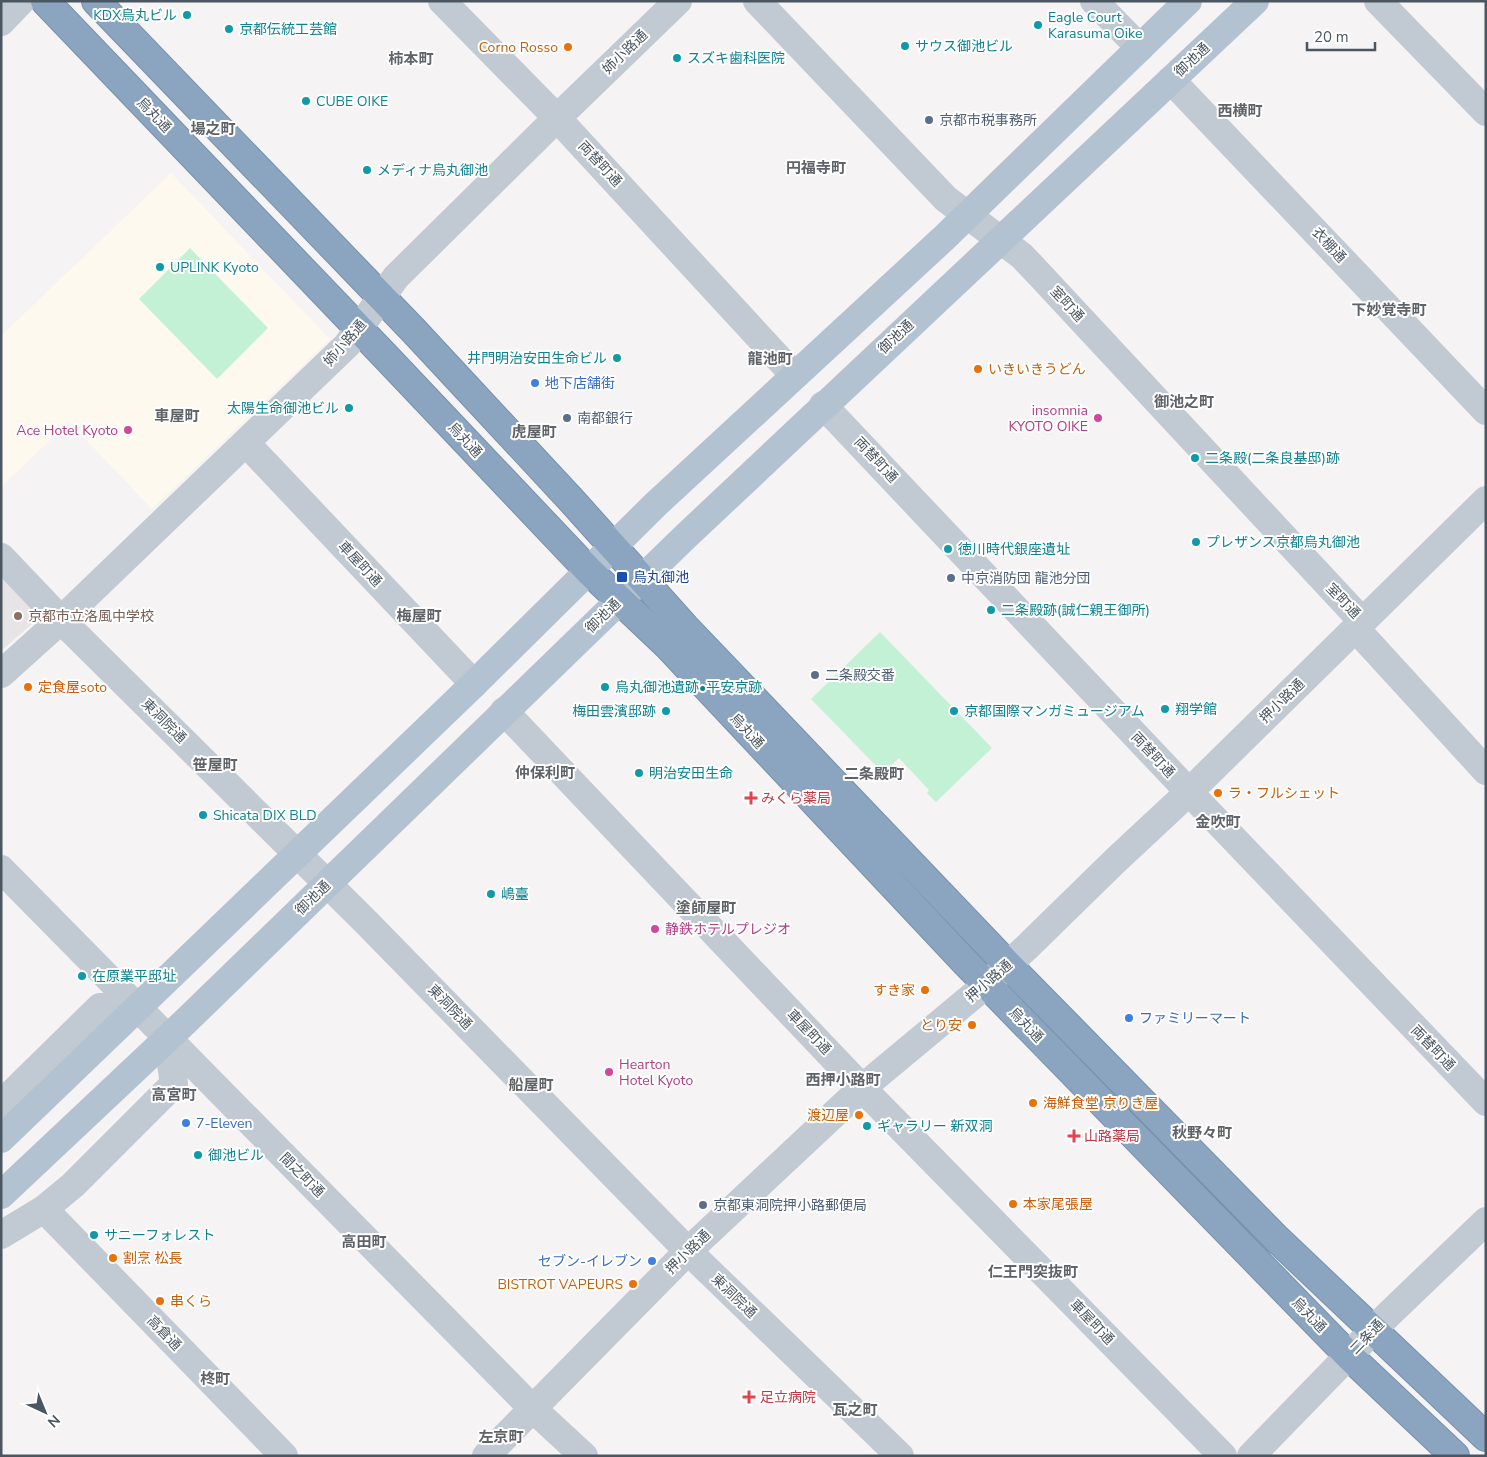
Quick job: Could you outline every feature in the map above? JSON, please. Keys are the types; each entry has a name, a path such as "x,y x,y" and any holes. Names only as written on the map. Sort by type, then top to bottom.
{"highway":[{"name":"烏丸通","path":"45,1 589,571 666,645 987,984 1349,1356 1455,1456"},
{"name":"烏丸通","path":"96,1 382,297 692,634 1008,965 1277,1239 1486,1437"}],"main road":[{"path":"1,1139 474,684 656,504 967,215 1188,1"},
{"name":"御池通","path":"1,1195 167,1038 823,405 1255,1"}],"street":[{"path":"1,22 21,1"},
{"name":"両替町通","path":"442,1 557,118 794,376"},
{"name":"姉小路通","path":"1,674 61,620 347,345 396,277 678,1"},
{"name":"室町通","path":"757,1 939,192 1022,256 1040,274 1359,625 1486,771"},
{"path":"1094,1 1140,48"},
{"path":"1378,1 1486,112"},
{"name":"衣棚通","path":"1171,80 1486,411"},
{"name":"両替町通","path":"823,405 1189,792 1486,1102"},
{"name":"車屋町通","path":"246,443 474,684"},
{"name":"押小路通","path":"486,1456 688,1251 862,1088 1008,965 1189,792 1486,500"},
{"name":"東洞院通","path":"1,557 61,620 328,883 688,1251 900,1456"},
{"name":"車屋町通","path":"504,712 862,1088 1223,1456"},
{"name":"間之町通","path":"1,869 533,1409 584,1456"},
{"path":"1,1078 89,996 138,1008"},
{"path":"1,1104 100,1007 138,1008"},
{"path":"66,1168 165,1075 167,1038"},
{"path":"1,1235 44,1210 73,1185 174,1084 167,1038"},
{"name":"高倉通","path":"44,1210 284,1456"},
{"name":"二条通","path":"1251,1456 1373,1330 1486,1221"}],"shaded area":[{"path":"171,173 330,339 152,509 69,422 1,487 1,336"},
{"name":"京都市立洛風中学校","path":"1,572 36,610 34,622 1,651"}],"green space":[{"path":"190,248 268,328 217,379 139,299"},
{"path":"880,632 992,748 936,802 927,793 929,790 899,758 883,773 811,699"}],"place":[{"name":"KDX烏丸ビル","path":"187,15"},
{"name":"Eagle Court Karasuma Oike","path":"1038,25"},
{"name":"京都伝統工芸館","path":"229,29"},
{"name":"サウス御池ビル","path":"905,46"},
{"name":"Corno Rosso","path":"568,47"},
{"name":"スズキ歯科医院","path":"677,58"},
{"name":"CUBE OIKE","path":"306,101"},
{"name":"京都市税事務所","path":"929,120"},
{"name":"メディナ烏丸御池","path":"367,170"},
{"name":"UPLINK Kyoto","path":"160,267"},
{"name":"井門明治安田生命ビル","path":"617,358"},
{"name":"いきいきうどん","path":"978,369"},
{"name":"地下店舗街","path":"535,383"},
{"name":"太陽生命御池ビル","path":"349,408"},
{"name":"南都銀行","path":"567,418"},
{"name":"insomnia KYOTO OIKE","path":"1098,418"},
{"name":"Ace Hotel Kyoto","path":"128,430"},
{"name":"二条殿(二条良基邸)跡","path":"1195,458"},
{"name":"プレザンス京都烏丸御池","path":"1196,542"},
{"name":"徳川時代銀座遺址","path":"948,549"},
{"name":"烏丸御池","path":"622,577"},
{"name":"中京消防団 龍池分団","path":"951,578"},
{"name":"二条殿跡(誠仁親王御所)","path":"991,610"},
{"name":"京都市立洛風中学校","path":"18,616"},
{"name":"二条殿交番","path":"815,675"},
{"name":"定食屋soto","path":"28,687"},
{"name":"烏丸御池遺跡•平安京跡","path":"605,687"},
{"name":"翔学館","path":"1165,709"},
{"name":"梅田雲濱邸跡","path":"666,711"},
{"name":"京都国際マンガミュージアム","path":"954,711"},
{"name":"明治安田生命","path":"639,773"},
{"name":"ラ・フルシェット","path":"1218,793"},
{"name":"みくら薬局","path":"751,798"},
{"name":"Shicata DIX BLD","path":"203,815"},
{"name":"嶋臺","path":"491,894"},
{"name":"静鉄ホテルプレジオ","path":"655,929"},
{"name":"在原業平邸址","path":"82,976"},
{"name":"すき家","path":"925,990"},
{"name":"ファミリーマート","path":"1129,1018"},
{"name":"とり安","path":"972,1025"},
{"name":"Hearton Hotel Kyoto","path":"609,1072"},
{"name":"海鮮食堂 京りき屋","path":"1033,1103"},
{"name":"渡辺屋","path":"859,1115"},
{"name":"7-Eleven","path":"186,1123"},
{"name":"ギャラリー 新双洞","path":"867,1126"},
{"name":"山路薬局","path":"1074,1136"},
{"name":"御池ビル","path":"198,1155"},
{"name":"本家尾張屋","path":"1013,1204"},
{"name":"京都東洞院押小路郵便局","path":"703,1205"},
{"name":"サニーフォレスト","path":"94,1235"},
{"name":"割烹 松長","path":"113,1258"},
{"name":"セブン-イレブン","path":"652,1261"},
{"name":"BISTROT VAPEURS","path":"633,1284"},
{"name":"串くら","path":"160,1301"},
{"name":"足立病院","path":"749,1397"}],"district":[{"name":"柿本町","path":"411,59"},
{"name":"西横町","path":"1240,111"},
{"name":"場之町","path":"213,129"},
{"name":"円福寺町","path":"816,168"},
{"name":"下妙覚寺町","path":"1389,310"},
{"name":"龍池町","path":"770,359"},
{"name":"御池之町","path":"1184,402"},
{"name":"車屋町","path":"177,416"},
{"name":"虎屋町","path":"534,432"},
{"name":"梅屋町","path":"419,616"},
{"name":"笹屋町","path":"215,765"},
{"name":"仲保利町","path":"545,773"},
{"name":"二条殿町","path":"874,774"},
{"name":"金吹町","path":"1218,822"},
{"name":"塗師屋町","path":"706,908"},
{"name":"西押小路町","path":"843,1080"},
{"name":"船屋町","path":"531,1085"},
{"name":"高宮町","path":"174,1095"},
{"name":"秋野々町","path":"1202,1133"},
{"name":"高田町","path":"364,1242"},
{"name":"仁王門突抜町","path":"1033,1272"},
{"name":"柊町","path":"215,1379"},
{"name":"瓦之町","path":"855,1410"},
{"name":"左京町","path":"501,1437"}]}
